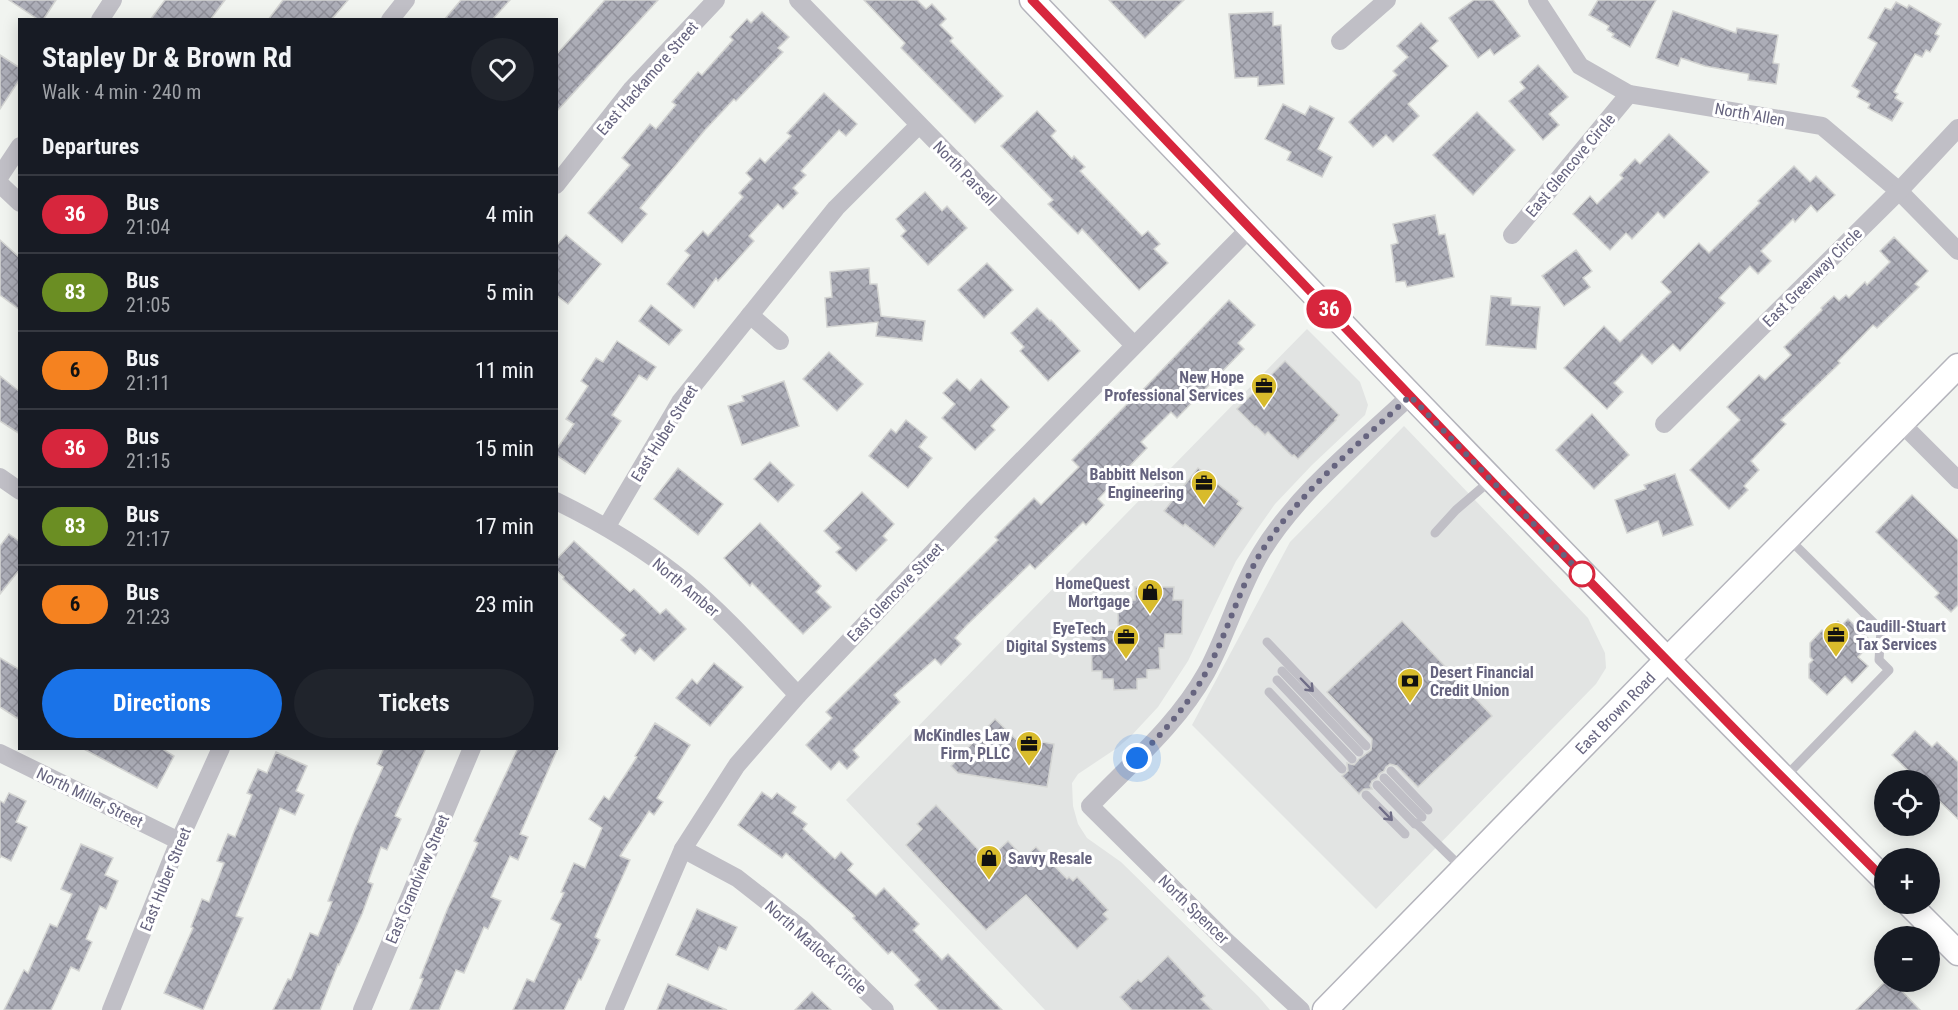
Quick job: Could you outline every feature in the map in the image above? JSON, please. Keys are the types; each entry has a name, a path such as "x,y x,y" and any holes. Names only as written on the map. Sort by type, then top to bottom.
{"main road":[{"path":"1042,4 1410,396 1874,869"},
{"name":"East Brown Road","path":"1325,1010 1462,868 1958,366"},
{"path":"1919,914 1958,953"}],"street":[{"path":"101,18 112,0"},
{"path":"392,18 406,0"},
{"name":"East Hackamore Street","path":"558,182 631,90 716,0"},
{"name":"North Parsell","path":"798,0 1134,345"},
{"path":"1340,41 1387,0"},
{"name":"North Allen","path":"1537,0 1580,66 1629,94 1822,126 1899,191 1958,251"},
{"name":"East Glencove Circle","path":"1512,236 1629,94"},
{"name":"East Huber Street","path":"607,526 680,402 836,208 919,125"},
{"name":"East Greenway Circle","path":"1664,424 1899,191 1958,128"},
{"path":"0,176 18,149"},
{"path":"0,184 18,201"},
{"name":"East Glencove Street","path":"614,1010 683,849 737,765 798,695 1134,345 1251,227"},
{"path":"750,315 780,341"},
{"name":"North Spencer","path":"1301,1010 1224,939 1090,806 1166,729 1189,698 1205,674 1260,554 1278,528 1317,484 1410,396"},
{"path":"1901,423 1958,480"},
{"path":"0,477 18,490"},
{"name":"North Amber","path":"558,502 607,526 684,581 742,635 798,695"},
{"name":"East Huber Street","path":"111,1010 179,841 220,750"},
{"name":"East Grandview Street","path":"362,1010 471,750"},
{"name":"North Miller Street","path":"0,753 179,841"},
{"name":"North Matlock Circle","path":"683,849 737,879 801,928 885,1010"}],"lane":[{"path":"1435,533 1456,510 1491,480"},
{"path":"1784,778 1889,670 1879,660 1881,630 1787,538"},
{"path":"1267,642 1359,752 1279,676"},
{"path":"1269,692 1342,769"},
{"path":"1420,818 1384,778 1462,868"},
{"path":"1366,795 1405,834"}],"shaded area":[{"path":"1307,329 1360,382 1368,405 1365,415 1275,504 1236,561 1188,661 1158,707 1131,736 1078,774 1072,783 1073,806 1078,824 1087,838 1121,862 1270,1010 1045,1010 846,800"},
{"path":"1404,426 1588,618 1605,653 1606,668 1596,684 1376,909 1192,725 1290,542"}],"building":[{"path":"9,0 56,0 44,18 36,18"},
{"path":"165,0 225,0 212,18 152,18"},
{"path":"283,0 348,0 333,18 270,18"},
{"path":"461,0 510,0 494,18 446,18"},
{"path":"605,0 658,0 558,110 558,53"},
{"path":"864,0 917,0 926,9 932,4 946,19 940,25 953,38 950,41 1003,96 975,123 901,48 905,43"},
{"path":"1109,0 1184,0 1145,38"},
{"path":"1474,0 1493,0 1520,36 1494,55 1490,49 1478,58 1449,18"},
{"path":"1598,0 1656,0 1630,47 1612,37 1614,34 1607,30 1609,26 1589,15"},
{"path":"1896,2 1907,8 1909,5 1941,24 1935,34 1939,36 1930,52 1926,50 1922,57 1915,54 1894,92 1898,94 1895,98 1903,103 1892,121 1868,108 1870,104 1857,97 1860,91 1852,86 1877,43 1868,38 1885,8 1891,10"},
{"path":"1673,11 1736,33 1737,28 1778,35 1773,63 1779,64 1776,84 1748,80 1749,74 1705,66 1681,58 1678,66 1656,58"},
{"path":"762,12 789,37 778,48 783,52 705,130 640,208 647,214 622,243 588,213 630,165 622,158 650,124 656,129 676,105 672,102 698,72 702,75 733,40 730,37 747,19 751,23"},
{"path":"1273,12 1273,26 1281,25 1284,84 1258,86 1258,77 1235,78 1229,14"},
{"path":"1421,23 1438,41 1430,48 1448,66 1408,104 1419,116 1393,142 1386,135 1373,147 1349,122 1397,75 1393,71 1408,57 1397,46"},
{"path":"0,55 18,67 18,82 0,109"},
{"path":"1538,65 1568,97 1549,114 1559,125 1543,140 1509,101 1525,88 1520,82"},
{"path":"824,93 857,124 846,136 839,130 801,171 806,175 793,188 798,193 783,209 778,204 749,236 754,241 718,281 716,278 694,308 667,284 690,255 685,251 703,231 708,236 743,197 739,193 752,179 746,173 760,158 765,163 791,136 787,133"},
{"path":"1283,104 1305,115 1310,106 1334,118 1318,149 1332,157 1322,177 1287,160 1291,152 1265,139"},
{"path":"1037,111 1056,131 1051,136 1072,159 1074,156 1085,167 1080,171 1142,236 1148,231 1160,244 1154,249 1168,263 1139,290 1082,229 1078,234 1048,204 1053,200 1001,146"},
{"path":"1477,112 1515,150 1473,195 1433,155"},
{"path":"1669,134 1709,172 1664,218 1658,212 1632,239 1626,233 1610,250 1573,214 1590,196 1597,204 1623,178 1620,175 1635,159 1640,164"},
{"path":"1794,166 1810,182 1816,176 1835,195 1817,212 1811,205 1795,222 1793,219 1761,251 1771,261 1758,274 1750,266 1719,298 1725,303 1680,351 1673,344 1652,364 1642,354 1614,383 1623,392 1607,409 1564,368 1604,326 1620,342 1671,292 1661,282 1699,243 1709,253"},
{"path":"925,192 942,211 947,206 967,228 928,265 901,236 906,231 896,219"},
{"path":"1435,215 1439,235 1445,234 1454,277 1407,287 1405,281 1396,282 1391,245 1398,243 1393,224"},
{"path":"566,235 601,264 568,304 558,296 558,244"},
{"path":"1894,237 1928,271 1915,284 1919,287 1877,328 1873,325 1838,361 1840,363 1781,420 1786,424 1751,461 1759,470 1744,486 1748,490 1729,509 1690,470 1740,420 1727,407 1759,375 1765,380 1791,355 1784,347 1834,296 1839,301 1846,295 1849,298 1865,282 1867,285 1890,262 1880,251"},
{"path":"0,240 18,256 18,308 0,295"},
{"path":"1576,250 1592,271 1583,278 1590,287 1564,306 1542,276"},
{"path":"987,263 1013,290 984,318 958,290"},
{"path":"869,268 870,284 877,284 881,316 925,321 922,341 876,336 878,322 827,327 825,298 832,297 830,272"},
{"path":"1491,296 1511,298 1511,305 1540,307 1536,349 1486,345"},
{"path":"1229,300 1255,325 1238,343 1244,349 1177,418 1171,412 1141,442 1147,448 1098,499 1104,505 1086,525 1083,522 1035,569 1030,564 955,638 961,644 941,665 935,659 894,695 900,702 853,750 859,757 847,769 839,761 831,770 806,745 832,718 826,712 998,540 995,537 1034,498 1041,505 1079,467 1072,460"},
{"path":"651,305 682,330 669,345 639,321"},
{"path":"1037,308 1080,351 1048,381 1020,351 1024,347 1011,333"},
{"path":"617,341 656,367 647,380 639,375 612,415 621,421 585,474 558,456 558,447 574,424 566,419 588,386 581,381 596,358 603,362"},
{"path":"829,352 863,384 837,411 803,379"},
{"name":"New Hope Professional Services","path":"1285,361 1339,415 1298,459 1268,432 1265,435 1255,427 1237,409"},
{"path":"0,376 18,390 18,433 0,421"},
{"path":"957,379 970,391 981,379 1009,407 991,426 995,430 975,450 942,418 955,404 943,393"},
{"path":"784,381 799,426 742,445 728,406 744,401 742,396"},
{"path":"1592,414 1629,455 1594,489 1556,450"},
{"path":"906,420 927,437 919,447 932,458 908,488 869,456 891,429 896,433"},
{"path":"770,462 794,485 778,502 754,479"},
{"path":"678,468 723,504 698,535 654,499"},
{"name":"Babbitt Nelson Engineering","path":"1198,468 1239,501 1237,504 1243,508 1214,547 1164,511"},
{"path":"1675,474 1693,525 1663,536 1658,521 1627,533 1615,500 1646,489 1644,485"},
{"path":"862,492 894,524 883,536 887,540 856,571 836,552 841,548 824,531"},
{"path":"1912,495 1958,540 1958,605 1951,612 1935,597 1939,593 1876,532"},
{"path":"760,523 821,586 816,592 831,607 803,634 752,583 750,586 724,558"},
{"path":"9,534 18,541 18,572 0,594 0,546"},
{"path":"574,541 630,592 634,589 660,614 666,609 686,629 654,661 640,648 635,654 621,640 626,635 563,579 564,577 558,572 558,558"},
{"path":"1135,587 1174,587 1173,600 1183,600 1182,634 1165,634 1164,648 1159,648 1160,669 1147,670 1147,678 1137,679 1137,689 1114,690 1113,679 1102,679 1102,671 1092,671 1091,631 1118,630 1118,604 1131,605 1131,600 1135,600"},
{"name":"Caudill-Stuart Tax Services","path":"1848,619 1872,642 1858,657 1868,666 1852,683 1845,676 1827,695 1809,678 1809,664 1813,660 1810,657 1810,643 1822,630 1826,634 1838,621 1842,625"},
{"name":"Desert Financial Credit Union","path":"1402,621 1492,716 1418,787 1397,766 1390,764 1372,781 1370,786 1372,789 1364,789 1359,794 1342,776 1348,771 1347,763 1354,765 1371,750 1372,739 1327,692"},
{"path":"0,658 18,669 18,719 0,707"},
{"path":"714,663 743,687 710,726 676,698 692,679 697,684"},
{"path":"995,719 1034,757 1036,741 1054,744 1047,787 958,773 951,766"},
{"path":"655,723 690,745 657,798 663,802 654,815 649,811 620,856 630,860 595,937 600,940 581,980 579,979 564,1010 513,1010 527,979 534,982 561,924 551,919 564,893 561,892 574,863 585,868 602,828 589,819 604,796 609,800 637,757 635,756"},
{"path":"1915,731 1932,747 1937,742 1958,762 1958,819 1940,802 1940,770 1908,770 1892,755"},
{"path":"86,750 164,750 174,756 157,788"},
{"path":"383,750 425,750 395,816 401,819 387,850 381,847 368,882 373,884 362,914 338,964 320,1010 273,1010 288,979 291,980 310,933 318,936 332,902 328,901 355,829 383,767 377,764"},
{"path":"517,750 557,750 520,834 528,837 518,860 510,856 491,897 501,901 488,929 484,927 464,973 456,970 439,1010 410,1010 447,910 478,843 474,841"},
{"path":"276,752 307,766 296,791 304,795 295,815 280,808 236,916 243,918 203,1010 164,993 193,928 191,927 202,899 209,902 224,863 217,861 228,834 235,837 252,795 247,793 258,769 267,773"},
{"path":"762,792 772,799 777,793 796,807 792,813 807,824 803,829 835,859 841,852 853,864 848,870 876,896 884,888 919,924 913,930 942,960 948,954 1002,1010 939,1010 915,985 920,980 892,951 888,954 853,918 855,916 786,853 782,858 738,825"},
{"path":"9,793 26,801 16,822 27,827 11,861 1,856 0,858 0,801 4,803"},
{"name":"Savvy Resale","path":"936,805 988,860 1008,841 1024,858 1036,847 1067,879 1069,877 1073,881 1077,877 1108,910 1103,914 1108,919 1077,949 1026,895 986,930 906,845 922,829 917,824"},
{"path":"81,844 113,858 105,875 118,881 106,909 100,906 86,939 92,942 79,971 71,967 51,1010 4,1010 24,970 28,973 50,924 57,927 72,894 61,889"},
{"path":"697,909 737,927 726,950 719,947 708,970 676,955"},
{"path":"1168,956 1205,996 1201,999 1212,1010 1132,1010 1120,997 1138,980 1141,982"},
{"path":"668,984 727,1010 657,1010"},
{"path":"812,992 831,1010 795,1010"},
{"path":"1875,992 1903,992 1920,1010 1856,1010"}],"bus line":[{"name":"36","path":"1032,0 1504,494 1874,869"}],"place":[{"name":"New Hope Professional Services","path":"1264,409"},
{"name":"Babbitt Nelson Engineering","path":"1204,506"},
{"name":"HomeQuest Mortgage","path":"1150,615"},
{"name":"Caudill-Stuart Tax Services","path":"1836,658"},
{"name":"EyeTech Digital Systems","path":"1126,660"},
{"name":"Desert Financial Credit Union","path":"1410,704"},
{"name":"McKindles Law Firm, PLLC","path":"1029,767"},
{"name":"Savvy Resale","path":"989,881"}],"route":[{"path":"1137,758 1166,729 1205,674 1260,554 1278,528 1317,484 1410,396 1582,574"}]}
